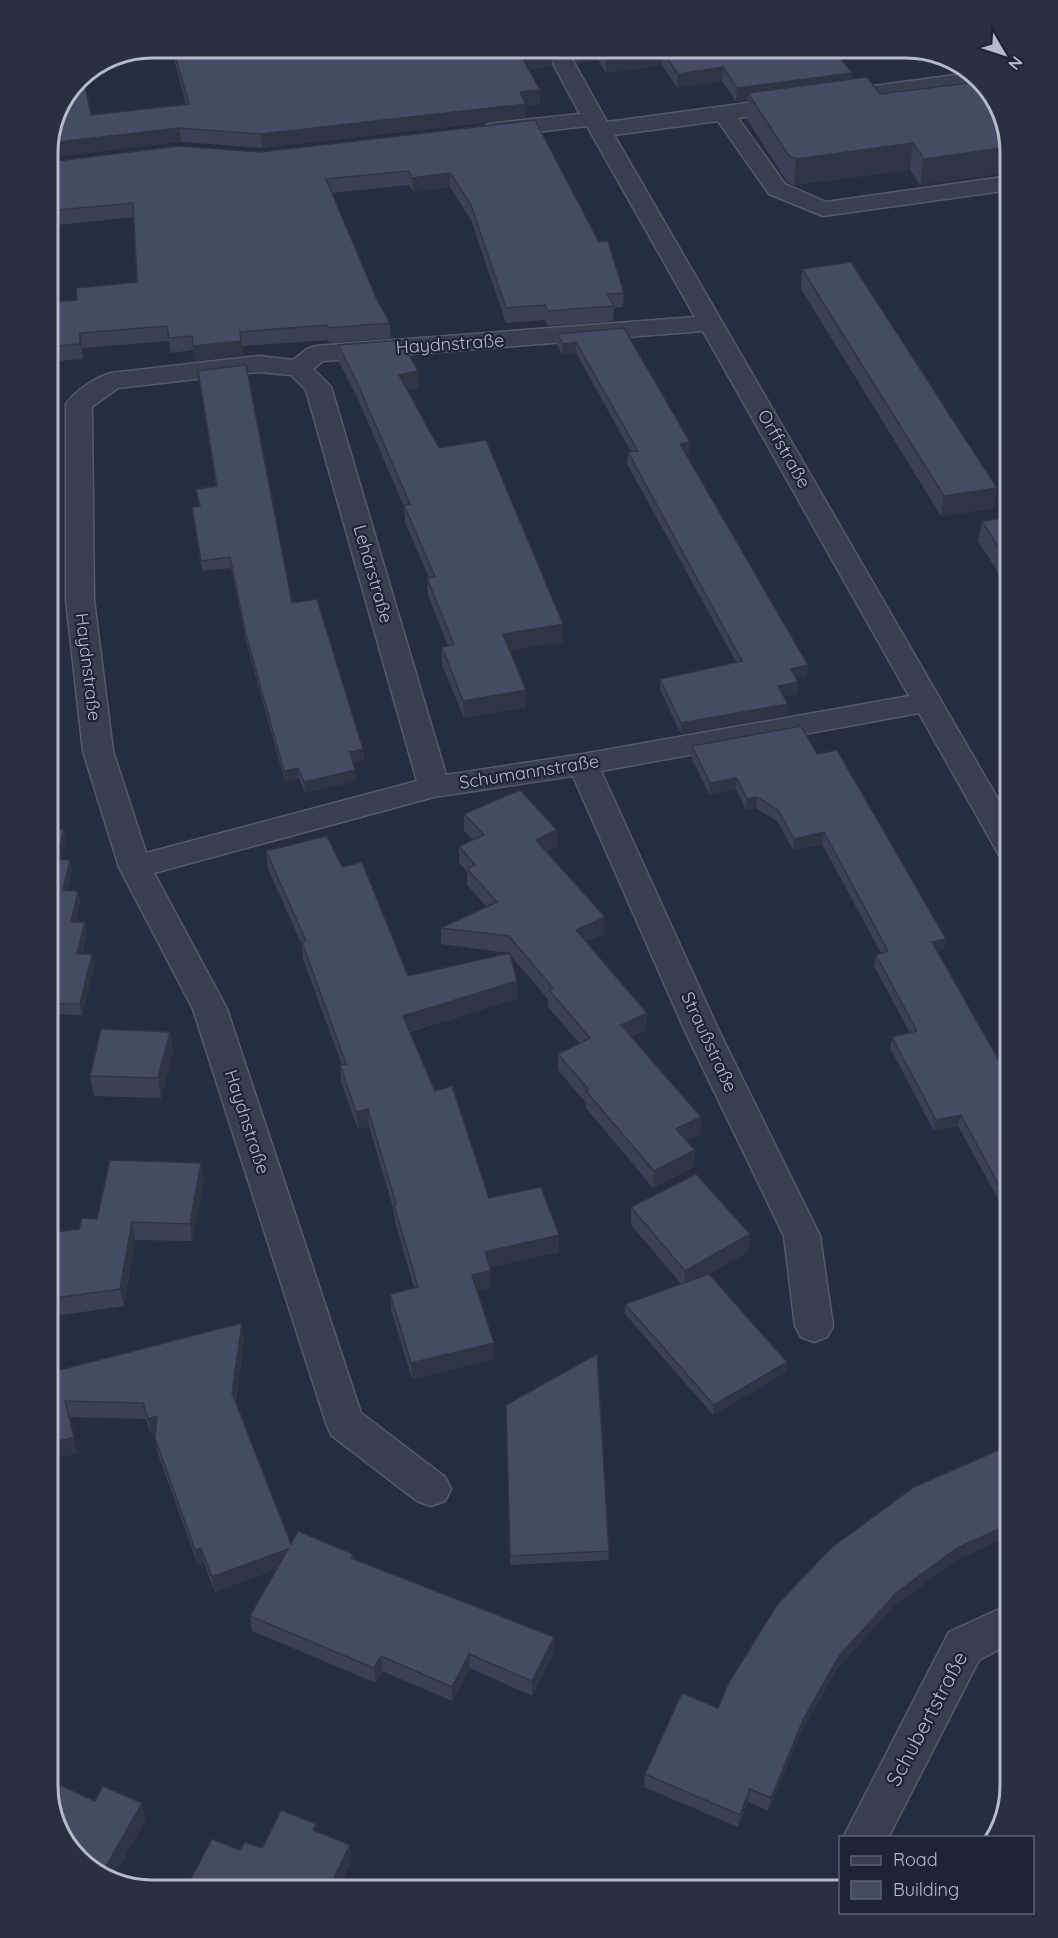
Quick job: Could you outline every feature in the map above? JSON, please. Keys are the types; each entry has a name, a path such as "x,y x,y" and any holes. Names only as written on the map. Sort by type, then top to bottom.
{"street":[{"name":"Orffstraße","path":"562,59 597,125 1000,829"},
{"path":"475,132 597,125 724,114 965,80"},
{"path":"724,114 777,189 823,209 1000,184"},
{"name":"Haydnstraße","path":"431,1489 345,1423 210,1010 135,867 99,751 80,600 79,404 111,381 259,364 298,368 316,354 712,324"},
{"name":"Lehárstraße","path":"298,368 318,387 434,787"},
{"name":"Schumannstraße","path":"135,867 434,787 583,764 928,702"},
{"name":"Straußstraße","path":"583,764 702,1031 802,1236 814,1326"},
{"name":"Schubertstraße","path":"866,1836 964,1646 1000,1628"}],"building":[{"path":"176,59 523,59 540,90 520,92 526,104 261,134 179,128 60,142 68,111 85,88 91,115 189,104"},
{"path":"668,59 841,59 852,73 737,88 723,67 678,74"},
{"path":"867,77 880,94 969,83 987,106 998,134 1000,148 924,159 913,143 796,159 789,156 748,93"},
{"path":"535,120 599,242 608,241 624,293 607,294 614,306 548,311 545,305 506,308 471,205 450,173 412,178 409,171 326,179 378,302 390,323 240,332 241,341 193,346 192,336 169,338 167,326 80,333 80,344 59,346 59,301 77,300 76,288 137,282 133,203 59,210 59,161 179,146 261,152"},
{"path":"851,262 997,488 944,496 802,269"},
{"path":"624,328 690,442 680,444 808,665 791,669 798,682 778,686 788,704 681,723 660,679 742,661 628,452 638,451 576,342 563,344 557,334"},
{"path":"401,340 418,371 399,375 439,448 486,440 563,624 503,634 526,690 463,701 442,647 454,645 427,578 435,577 404,505 410,504 356,380 338,345"},
{"path":"246,365 292,603 317,599 363,749 350,752 355,770 304,782 298,768 284,771 245,631 230,557 201,561 192,507 200,506 196,489 217,486 198,371"},
{"path":"1000,518 1000,550 982,521"},
{"path":"801,726 817,754 837,750 946,939 932,942 1000,1062 1000,1187 961,1115 936,1120 892,1037 917,1031 876,955 888,951 824,832 794,839 778,810 757,797 747,799 737,778 710,783 692,746"},
{"path":"520,790 557,830 536,840 605,917 576,930 647,1013 621,1025 701,1117 676,1129 695,1150 654,1171 586,1091 589,1090 558,1054 590,1038 549,990 553,988 509,936 441,928 497,902 467,869 475,865 459,846 484,835 464,814"},
{"path":"59,829 64,829 59,852"},
{"path":"327,836 342,867 362,862 408,976 510,953 517,981 403,1016 435,1091 452,1086 489,1198 541,1187 559,1235 485,1252 491,1271 472,1275 494,1343 411,1363 390,1294 418,1287 394,1205 396,1204 368,1109 356,1112 340,1065 346,1064 302,942 306,941 266,851"},
{"path":"59,859 70,860 63,890 78,891 71,922 85,922 77,954 92,954 80,1004 58,1003"},
{"path":"101,1029 170,1032 158,1078 90,1076"},
{"path":"110,1160 201,1163 190,1224 132,1222 120,1289 58,1298 58,1232 79,1229 82,1218 97,1219"},
{"path":"696,1174 750,1234 685,1271 631,1207"},
{"path":"709,1274 787,1362 714,1405 625,1304"},
{"path":"242,1323 232,1393 291,1544 298,1531 353,1554 351,1558 554,1637 532,1681 469,1654 452,1687 381,1656 374,1668 250,1616 288,1549 212,1577 201,1548 195,1550 155,1438 157,1416 148,1419 143,1403 65,1401 74,1437 58,1441 58,1370"},
{"path":"597,1354 609,1551 510,1556 506,1405"},
{"path":"1000,1449 1000,1529 957,1548 897,1592 839,1656 803,1720 771,1798 750,1789 740,1815 645,1774 682,1693 718,1708 728,1684 777,1605 831,1548 914,1487"},
{"path":"58,1784 95,1801 103,1786 142,1803 106,1867 86,1852 71,1832 60,1804"},
{"path":"281,1810 316,1824 313,1830 350,1845 333,1879 191,1879 212,1839 240,1850 245,1842 262,1848"}]}
